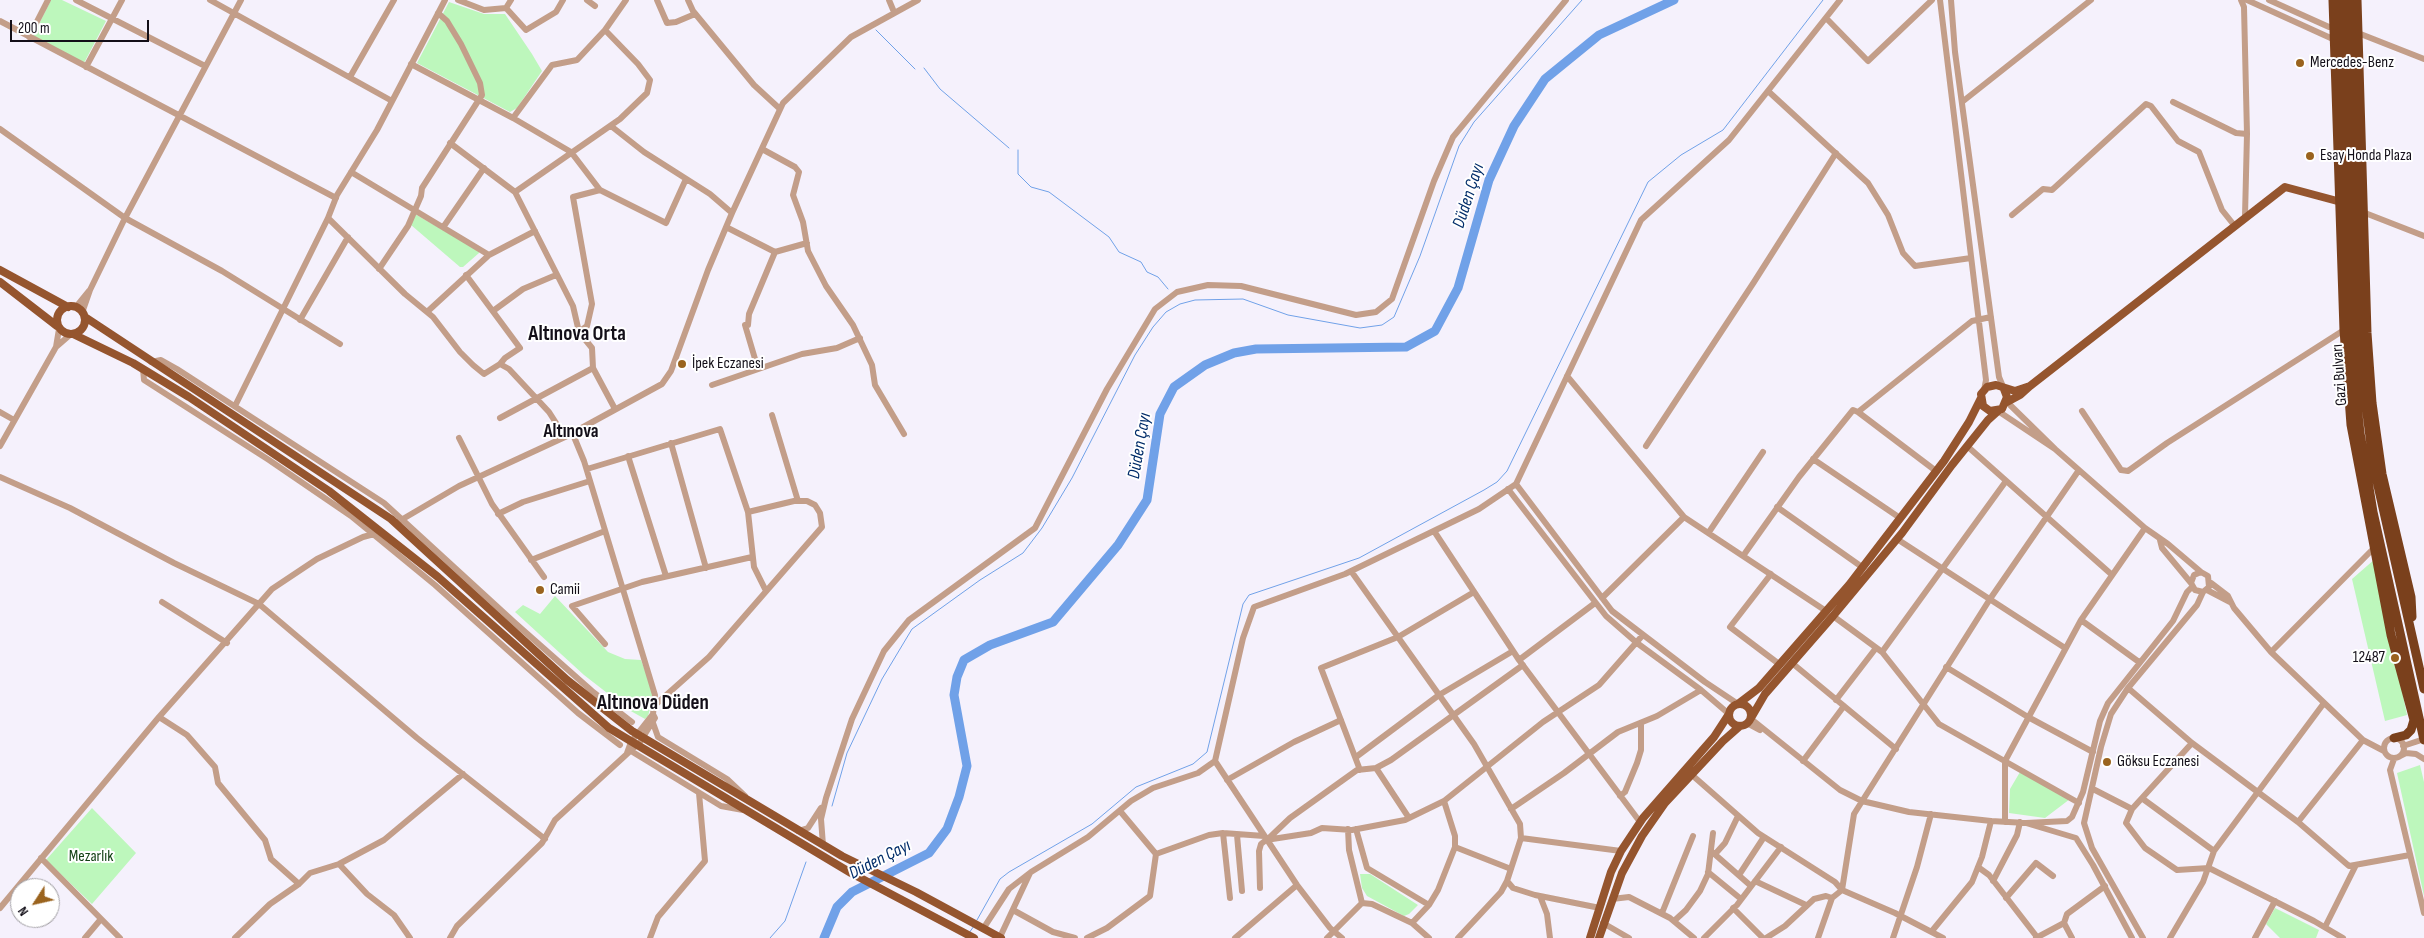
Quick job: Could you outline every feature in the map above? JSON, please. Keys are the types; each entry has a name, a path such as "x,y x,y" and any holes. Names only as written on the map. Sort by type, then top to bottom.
{"highway":[{"path":"2333,0 2344,330 2351,425 2391,635 2414,720 2411,730 2406,736 2391,739"},
{"name":"Gazi Bulvarı","path":"2342,0 2353,369 2360,433 2373,512 2424,740"},
{"path":"2350,0 2360,211 2372,403 2382,474 2411,597 2412,639 2424,689"},
{"path":"2357,0 2360,211"}],"main road":[{"path":"1599,938 1622,873 1642,836 1666,803 1723,741 1747,721 1765,694 1897,539 1988,420 2007,402 2020,395 2212,245 2245,216 2285,187 2341,202"},
{"path":"0,270 72,307 151,362 399,523 484,606 595,704 641,736 798,831 1000,938"},
{"path":"0,282 58,327 143,369 286,461 375,532 389,540 438,577 631,748 908,905 974,938"},
{"path":"58,327 58,314 72,307"},
{"path":"72,334 81,330 84,315"},
{"path":"1590,938 1621,851 1640,822 1714,737 1732,708 1759,688 1862,567 1936,471 1969,422 1982,394 1991,385 2015,391 2030,386"},
{"path":"2004,389 2007,402"},
{"path":"1982,394 1986,409 1998,411"},
{"path":"375,532 383,513"},
{"path":"389,540 399,523"},
{"path":"1738,704 1748,707 1747,721"},
{"path":"1729,714 1734,724 1747,721"}],"street":[{"path":"29,37 48,0"},
{"path":"76,0 205,66"},
{"path":"86,66 122,0"},
{"path":"211,0 392,101"},
{"path":"84,315 90,290 125,218 178,115 241,0"},
{"path":"350,77 394,0"},
{"path":"235,406 328,218 336,198 392,101 445,0"},
{"path":"458,0 484,10 506,8"},
{"path":"506,8 511,0"},
{"path":"506,8 526,30 556,12 563,0"},
{"path":"587,0 595,6"},
{"path":"513,118 552,65 577,60 605,30 626,0"},
{"path":"656,0 667,22 676,22 695,14"},
{"path":"688,0 695,14 754,85 780,109"},
{"path":"889,0 894,12"},
{"path":"399,523 420,508 479,477 565,437 662,384 671,371 708,270 780,109 809,76 850,37 918,0"},
{"path":"823,845 822,819 826,798 852,719 884,651 909,620 1035,528 1107,389 1155,309 1177,292 1208,285 1241,286 1356,315 1376,312 1392,299 1434,180 1454,136 1566,0"},
{"path":"984,928 1009,889 1031,872 1088,837 1120,810 1153,788 1198,773 1215,761 1243,638 1254,607 1351,571 1479,509 1516,484 1641,220 1729,140 1840,0"},
{"path":"1826,18 1868,61 1932,0"},
{"path":"1940,0 1986,380 1982,394"},
{"path":"1951,0 1962,102 1999,377 2004,389"},
{"path":"1962,102 2091,0"},
{"path":"2241,0 2244,7 2247,134 2245,216"},
{"path":"2247,0 2335,40"},
{"path":"2269,0 2329,27 2334,27"},
{"path":"379,269 408,226 421,196 422,188 482,95 480,83 447,21 438,13"},
{"path":"0,21 336,198"},
{"path":"515,192 620,120 647,93 650,82 638,64 605,30"},
{"path":"2358,33 2424,59"},
{"path":"411,64 513,118 571,152 600,190 666,223 686,179"},
{"path":"1768,91 1868,183 1888,216 1903,253 1914,266 1971,258"},
{"path":"2173,102 2236,133 2247,134"},
{"path":"2012,215 2043,189 2052,190 2146,104 2151,106 2178,141 2199,152 2222,210 2234,225"},
{"path":"611,126 644,152 710,194 732,213"},
{"path":"0,129 125,218 222,271 282,310 340,344"},
{"path":"450,143 515,192 573,306 579,332 592,348 593,368 615,409"},
{"path":"762,149 795,167 799,172 794,195 803,222 808,251 826,286 836,297 860,338 872,365 875,384 904,434"},
{"path":"1646,446 1836,153"},
{"path":"444,226 484,168"},
{"path":"351,172 489,254"},
{"path":"579,332 587,326 592,304 573,197 600,190"},
{"path":"2360,211 2424,236"},
{"path":"328,218 379,269 427,312 460,352 484,374 520,348 466,275"},
{"path":"726,227 775,252 807,243"},
{"path":"427,312 489,254 535,231"},
{"path":"300,320 348,237"},
{"path":"758,369 747,325 749,314 775,252"},
{"path":"493,311 523,289 556,275"},
{"path":"72,307 90,290"},
{"path":"1858,412 1972,321 1991,317"},
{"path":"56,347 58,327"},
{"path":"2082,411 2121,470 2128,471 2167,443 2344,330"},
{"path":"0,446 56,347 72,334"},
{"path":"712,385 802,354 837,348 860,338"},
{"path":"151,362 161,360 384,503 399,523 592,691 632,722"},
{"path":"500,364 509,369 538,399 565,437"},
{"path":"500,418 593,368"},
{"path":"1567,376 1684,517 1826,611"},
{"path":"2007,402 2054,449"},
{"path":"1743,556 1776,507 1854,410 1936,471"},
{"path":"1998,411 2054,449 2145,528 2208,576 2211,584 2228,596 2230,602 2271,652 2363,740 2374,744 2384,751 2387,756 2401,753 2416,754 2424,759"},
{"path":"0,412 14,420"},
{"path":"772,415 798,501"},
{"path":"586,469 720,429 748,512 752,557 759,579 766,591"},
{"path":"572,432 606,531 655,695 653,714 641,736"},
{"path":"459,438 498,514 544,576"},
{"path":"671,444 706,568"},
{"path":"1967,446 2111,574"},
{"path":"1709,532 1763,452"},
{"path":"628,456 666,576"},
{"path":"1814,459 1900,518"},
{"path":"1818,938 1832,898 1842,890 1854,814 1990,599 2079,470"},
{"path":"0,477 70,508 174,563 259,604 463,774 545,839"},
{"path":"498,514 523,502 590,481"},
{"path":"1836,700 1879,650 2006,481"},
{"path":"1516,484 1612,611 1642,636 1738,704"},
{"path":"1508,489 1595,604 1637,643 1701,690 1729,714"},
{"path":"654,706 709,657 822,527 820,513 815,505 807,501 798,501 748,512"},
{"path":"1776,507 1862,567"},
{"path":"1602,598 1684,517"},
{"path":"2005,822 2005,761 2081,620 2111,574 2145,528"},
{"path":"531,560 606,531"},
{"path":"1434,531 1521,663 1640,822"},
{"path":"0,908 159,717 272,590 318,559 375,532 578,713 620,745"},
{"path":"1897,539 2065,648"},
{"path":"2160,540 2162,548 2192,585 2230,602"},
{"path":"2271,652 2374,549"},
{"path":"605,644 572,606 623,588 666,576 752,557"},
{"path":"1351,571 1453,714 1487,766 1520,824 1521,838 1507,881 1501,892 1458,938"},
{"path":"2066,834 2064,827 2079,804 2100,721 2108,703 2173,621 2192,585 2194,575 2201,572"},
{"path":"1771,574 1730,628 1779,664"},
{"path":"2076,838 2082,836 2085,826 2108,723 2128,688 2197,605 2211,584"},
{"path":"1360,770 1321,668 1398,637 1474,592"},
{"path":"162,602 226,643"},
{"path":"1260,888 1259,851 1261,844 1290,818 1360,770 1376,768 1391,760 1521,663 1595,604"},
{"path":"1833,616 1879,650 1939,724 2079,804"},
{"path":"2081,620 2139,662"},
{"path":"1156,854 1192,840 1223,833 1266,839 1311,832 1322,828 1356,829 1409,818 1444,801 1557,712 1599,685 1642,636"},
{"path":"1356,757 1439,695 1513,651"},
{"path":"1792,663 1896,749"},
{"path":"1946,667 2093,752"},
{"path":"2128,688 2192,743 2298,822 2349,866 2355,867 2410,855"},
{"path":"1511,809 1618,732 1657,716 1701,690"},
{"path":"592,691 595,704"},
{"path":"2170,938 2209,868 2209,860 2214,851 2256,791 2324,703"},
{"path":"1803,761 1844,706"},
{"path":"578,713 592,714"},
{"path":"450,938 457,926 545,839 555,820 631,748 653,723 655,718 653,714"},
{"path":"159,717 187,736 215,767 218,783 265,840 271,859 299,884"},
{"path":"1227,780 1294,742 1341,720"},
{"path":"1747,721 1770,736 1840,790 1862,801 1909,812 1991,821 2023,823 2079,818 2085,826 2092,848 2143,938"},
{"path":"653,723 658,737 727,779 751,802"},
{"path":"1620,796 1625,792 1638,763 1641,750 1641,723"},
{"path":"2374,744 2391,739 2400,741 2401,753"},
{"path":"2384,751 2384,744 2391,739"},
{"path":"2298,822 2363,740"},
{"path":"2424,740 2401,753 2390,770 2424,913"},
{"path":"2192,743 2132,809 2126,823 2145,848 2177,870 2209,868 2275,901 2341,938"},
{"path":"631,748 722,806 743,810"},
{"path":"1215,761 1297,885 1334,932 1342,938"},
{"path":"1376,768 1409,818"},
{"path":"235,938 270,904 299,884 310,873 339,864 384,840 463,774"},
{"path":"1692,775 1764,838 1835,882 1842,890 1900,915 1943,938"},
{"path":"2093,789 2132,809"},
{"path":"650,938 658,917 705,861 699,793"},
{"path":"798,831 808,828 813,823 826,798"},
{"path":"2143,799 2214,851"},
{"path":"1412,923 1429,905 1438,890 1455,847 1455,836 1444,801"},
{"path":"1087,938 1106,928 1150,896 1156,854 1120,810"},
{"path":"1893,938 1917,867 1931,814"},
{"path":"1714,852 1725,843 1738,816"},
{"path":"1932,931 1972,882 1991,821"},
{"path":"2023,823 2076,838 2105,886 2132,938"},
{"path":"1993,881 2023,823"},
{"path":"1356,829 1367,868 1429,905"},
{"path":"1348,830 1349,850 1362,903"},
{"path":"1223,833 1230,898"},
{"path":"1674,921 1686,910 1700,891 1714,852 1712,833"},
{"path":"1237,835 1236,845 1242,871 1242,891"},
{"path":"1662,913 1693,836"},
{"path":"1521,838 1621,851"},
{"path":"1739,875 1764,838"},
{"path":"1455,847 1511,869"},
{"path":"1704,938 1741,899 1781,847"},
{"path":"1714,852 1739,875 1753,884 1806,904"},
{"path":"41,858 120,938"},
{"path":"2006,898 2036,863 2053,876"},
{"path":"339,864 367,894 394,915 410,938"},
{"path":"1978,867 1993,881 2036,938 2064,923 2067,914 2105,886"},
{"path":"2322,926 2355,867"},
{"path":"1000,938 1031,872"},
{"path":"1708,872 1741,899"},
{"path":"1507,881 1513,888 1540,896 1600,908"},
{"path":"1235,938 1297,885"},
{"path":"1540,896 1547,914 1550,938"},
{"path":"1733,908 1765,938 1785,926 1806,904 1814,899 1826,896 1832,898"},
{"path":"1612,899 1629,897 1662,913 1694,938"},
{"path":"2255,938 2275,901"},
{"path":"1362,903 1372,904 1412,923 1430,938"},
{"path":"1327,938 1362,903"},
{"path":"1013,910 1053,932 1075,938"},
{"path":"85,938 101,919"},
{"path":"1604,923 1629,938"},
{"path":"2064,923 2072,938"},
{"path":"2322,926 2327,931 2328,938"}],"green space":[{"path":"51,0 62,0 106,21 84,63 33,36"},
{"path":"449,2 484,14 505,14 532,54 542,71 517,108 510,112 417,63"},
{"path":"415,214 479,251 479,253 463,267 460,267 411,225"},
{"path":"2375,559 2407,715 2385,721 2352,579"},
{"path":"555,596 608,652 625,659 641,660 654,694 648,716 645,719 629,710 584,675 515,612 523,605 540,614"},
{"path":"2420,765 2424,782 2424,896 2397,773"},
{"path":"2020,772 2070,799 2045,818 2009,813 2010,789"},
{"name":"Mezarlık","path":"92,808 136,853 92,904 46,860"},
{"path":"1360,874 1370,874 1418,905 1409,914 1404,916 1367,896 1362,888"},
{"path":"2275,908 2319,930 2316,938 2280,938 2266,924"}],"waterway":[{"path":"832,806 847,753 882,679 912,629 980,580 1023,553 1042,528 1072,478 1135,355 1153,327 1166,312 1180,304 1195,300 1243,299 1288,315 1360,328 1382,325 1394,317 1420,256 1459,146 1474,122 1582,0"},
{"name":"Düden Çayı","path":"824,938 837,907 852,892 929,853 947,829 959,797 967,766 954,695 957,677 964,660 990,645 1053,622 1118,545 1147,500 1160,414 1174,387 1205,365 1234,353 1256,349 1406,347 1435,331 1458,288 1489,180 1514,126 1545,79 1599,35 1674,0"},
{"path":"977,920 1000,879 1009,872 1092,824 1136,787 1193,764 1207,752 1243,604 1249,595 1359,558 1497,482 1507,471 1648,182 1681,155 1723,130 1823,0"},
{"path":"876,30 915,69"},
{"path":"924,68 940,89 1009,148"},
{"path":"1018,150 1018,174 1031,187 1049,192 1109,237 1119,252 1141,262 1147,272 1158,277 1168,289"},
{"path":"770,938 785,921 806,862"},
{"path":"969,933 974,926"}],"place":[{"name":"Mercedes-Benz","path":"2300,63"},
{"name":"Esay Honda Plaza","path":"2310,156"},
{"name":"İpek Eczanesi","path":"682,364"},
{"name":"Camii","path":"540,590"},
{"name":"12487","path":"2395,658"},
{"name":"Göksu Eczanesi","path":"2107,762"}],"district":[{"name":"Altınova Orta","path":"577,335"},
{"name":"Altınova","path":"571,432"},
{"name":"Altınova Düden","path":"653,704"}]}
